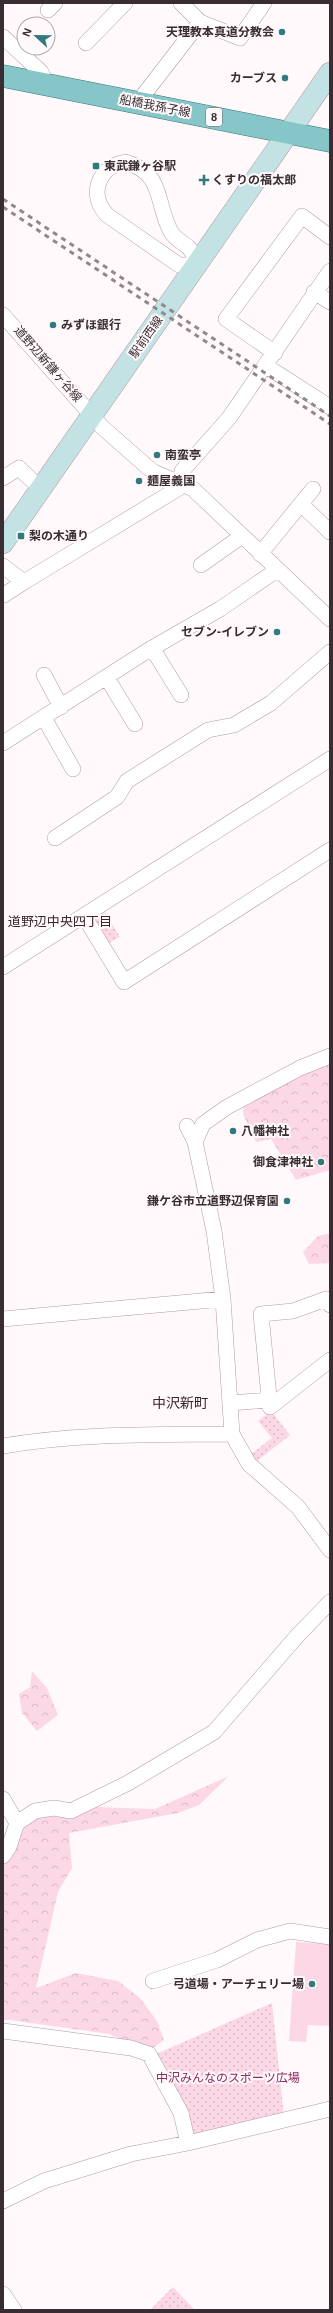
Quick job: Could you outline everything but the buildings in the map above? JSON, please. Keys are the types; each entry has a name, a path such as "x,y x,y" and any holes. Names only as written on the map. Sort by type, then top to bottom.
{"main road":[{"name":"船橋我孫子線","path":"3,76 139,104 288,131 330,141"}],"street":[{"path":"86,43 125,3"},
{"path":"181,3 200,22 240,38 264,3"},
{"path":"139,104 145,93 200,22"},
{"path":"3,37 41,72 46,85"},
{"name":"駅前西線","path":"3,543 288,131 330,73"},
{"path":"125,162 135,165 148,174 154,181 170,230 175,238 190,248 196,265 178,265 104,212 97,202 96,194 98,186 108,168 125,162"},
{"path":"275,353 226,319 302,216 330,236"},
{"path":"4,595 179,488 182,471 229,418 275,353 314,292 330,271"},
{"path":"314,292 330,302"},
{"name":"道野辺新鎌ヶ谷線","path":"3,314 102,427 152,471 193,488 260,554 330,619"},
{"path":"266,366 330,407"},
{"path":"3,478 24,465 40,488"},
{"path":"260,554 313,489"},
{"path":"301,504 330,532"},
{"path":"201,565 242,536"},
{"path":"3,566 24,582"},
{"path":"3,744 152,648 220,609 277,570"},
{"path":"152,648 181,695"},
{"path":"55,838 117,797 127,781 208,730 234,725 272,703 330,652"},
{"path":"44,675 61,707"},
{"path":"107,678 135,724"},
{"path":"44,718 73,769"},
{"path":"3,967 330,759"},
{"path":"84,916 124,982 330,850"},
{"path":"195,1142 203,1124 227,1107 300,1068 330,1056"},
{"path":"186,1126 195,1142 214,1231 223,1299 232,1434 249,1464 298,1507 330,1550"},
{"path":"3,1318 223,1299"},
{"path":"330,1305 326,1299 293,1311 261,1314 270,1407 330,1360"},
{"path":"230,1403 270,1400"},
{"path":"3,1446 42,1439 92,1436 232,1434"},
{"path":"3,1856 9,1847 17,1823 35,1810 54,1808 71,1811 76,1809 128,1783 158,1763 214,1732 298,1635 330,1602"},
{"path":"3,1799 17,1823"},
{"path":"153,1981 216,1960 257,1940 290,1931 330,1937"},
{"path":"3,2031 131,2048 148,2054 181,2113 188,2144"},
{"path":"3,2201 44,2180 131,2154 188,2144 330,2109"},
{"path":"3,2294 14,2310"}],"green space":[{"path":"103,910 120,937 105,945 92,917"},
{"path":"330,1059 330,1170 296,1180 271,1139 256,1142 243,1114 244,1101"},
{"path":"330,1233 330,1263 309,1264 303,1252 318,1236"},
{"path":"271,1411 290,1435 256,1462 251,1454 272,1438 258,1421"},
{"path":"32,1671 47,1688 58,1715 37,1731 22,1713 19,1694 30,1687"},
{"path":"229,1776 199,1805 178,1813 69,1833 72,1868 58,1892 36,1988 76,1973 118,1981 140,1998 157,2021 164,2040 149,2051 109,2034 3,2019 3,1836 36,1805 155,1809"},
{"name":"弓道場・アーチェリー場","path":"296,1942 330,1944 330,2026 308,2025 306,2042 289,2041"},
{"name":"中沢みんなのスポーツ広場","path":"272,2003 284,2117 191,2139 154,2055"},
{"path":"173,2287 195,2310 150,2310"}],"railway":[{"path":"3,199 330,416"},
{"path":"3,207 330,424"}],"place":[{"name":"天理教本真道分教会","path":"282,32"},
{"name":"カーブス","path":"285,78"},
{"name":"東武鎌ヶ谷駅","path":"96,166"},
{"name":"くすりの福太郎","path":"204,180"},
{"name":"みずほ銀行","path":"53,325"},
{"name":"南蛮亭","path":"157,455"},
{"name":"麺屋義国","path":"139,481"},
{"name":"梨の木通り","path":"21,536"},
{"name":"セブン-イレブン","path":"277,632"},
{"name":"八幡神社","path":"233,1131"},
{"name":"御食津神社","path":"321,1162"},
{"name":"鎌ケ谷市立道野辺保育園","path":"287,1201"},
{"name":"弓道場・アーチェリー場","path":"312,1984"}],"district":[{"name":"道野辺中央四丁目","path":"60,921"},
{"name":"中沢新町","path":"180,1403"}]}
